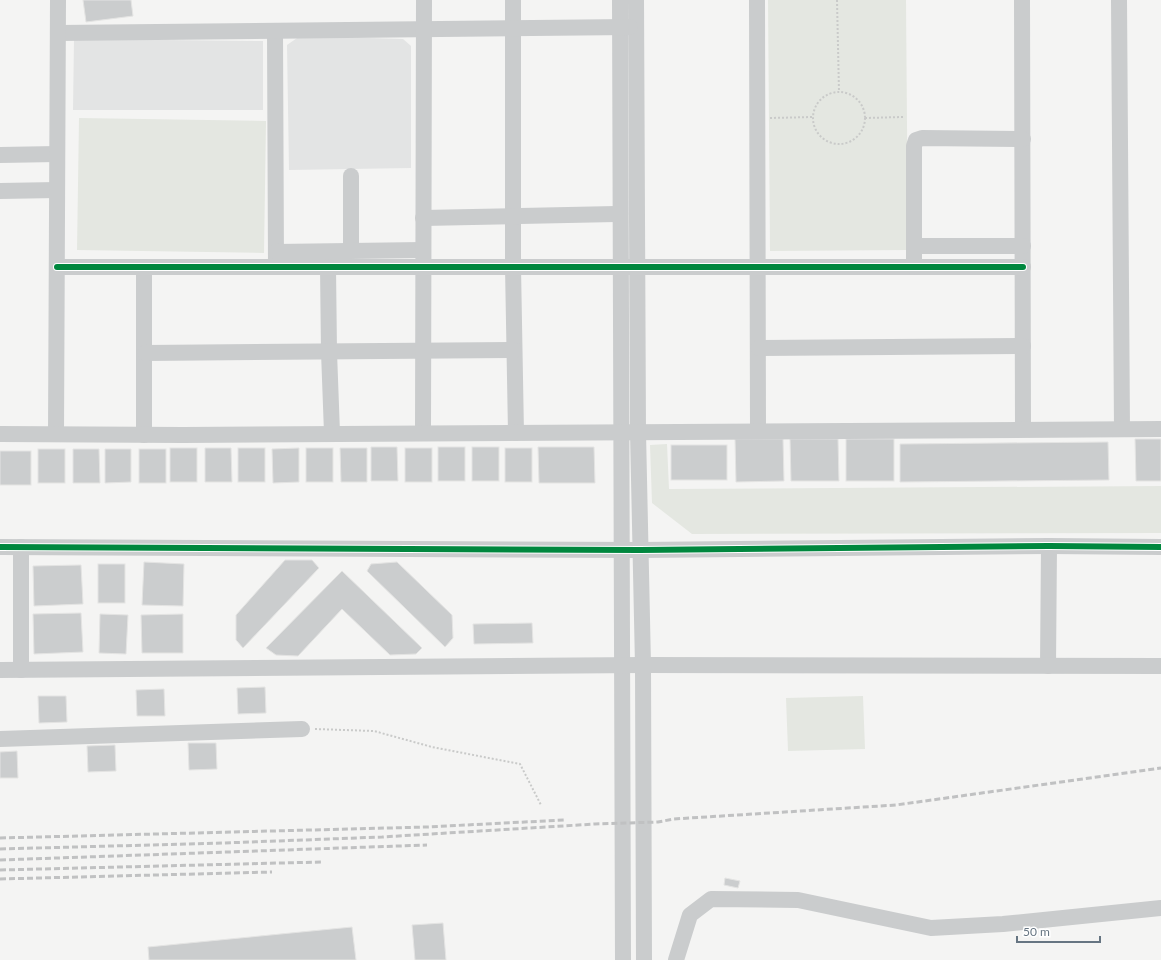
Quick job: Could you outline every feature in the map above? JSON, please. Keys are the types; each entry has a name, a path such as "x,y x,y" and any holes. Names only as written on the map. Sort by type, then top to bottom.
{"street":[{"path":"56,433 58,0"},
{"path":"423,433 424,0"},
{"path":"513,0 513,267 516,433"},
{"path":"620,0 629,267 638,432 643,665 644,960"},
{"path":"623,960 621,432 629,267 636,0"},
{"path":"757,0 758,430"},
{"path":"1022,0 1023,429"},
{"path":"1119,0 1122,429"},
{"path":"58,33 636,27"},
{"path":"275,31 276,260"},
{"path":"914,257 914,146 916,140 922,138 1023,139"},
{"path":"0,155 57,154"},
{"path":"350,176 351,251"},
{"path":"0,191 57,190"},
{"path":"424,218 616,214"},
{"path":"276,260 328,267 629,267 914,257 1023,246"},
{"path":"57,268 144,267 276,260 351,251 423,250"},
{"path":"914,257 1023,267"},
{"path":"144,267 144,435"},
{"path":"328,267 328,352 332,433"},
{"path":"758,348 1023,346"},
{"path":"145,353 514,350"},
{"path":"0,434 56,433 144,435 758,430 1161,429"},
{"path":"1048,666 1050,546"},
{"path":"0,548 640,550 1050,546 1161,547"},
{"path":"21,547 21,670"},
{"path":"0,670 622,665 1161,666"},
{"path":"0,739 302,729"},
{"path":"676,960 690,915 711,899 798,900 931,928 1003,924 1161,908"}],"path":[{"path":"837,0 839,92"},
{"path":"839,92 846,92 857,99 864,111 865,118 864,124 857,136 852,140 839,144 826,140 821,136 814,124 813,117 817,104 821,99 826,95 839,92"},
{"path":"757,118 813,117"},
{"path":"865,118 903,117"},
{"path":"302,729 374,731 432,747 520,764 541,805"}],"shaded area":[{"path":"768,0 906,0 908,250 770,251"},
{"path":"300,36 403,39 411,46 411,168 289,170 287,45"},
{"path":"74,39 263,41 263,110 73,110"},
{"path":"79,118 266,121 264,253 77,250"},
{"path":"667,444 669,489 1161,486 1161,533 692,534 652,503 650,445"},
{"path":"863,696 865,749 788,751 786,698"}],"building":[{"path":"83,0 131,0 133,16 86,22"},
{"path":"735,439 783,439 784,481 736,482"},
{"path":"790,439 838,439 839,481 791,481"},
{"path":"846,439 894,439 894,481 846,481"},
{"path":"1135,439 1161,439 1161,481 1136,481"},
{"path":"1108,442 1109,480 900,482 900,444"},
{"path":"671,445 727,445 727,480 671,480"},
{"path":"371,447 397,447 398,481 371,481"},
{"path":"438,447 465,447 465,481 438,481"},
{"path":"472,447 499,447 499,481 472,481"},
{"path":"538,447 594,447 595,483 539,483"},
{"path":"170,448 197,448 197,482 170,482"},
{"path":"205,448 231,448 232,482 205,482"},
{"path":"238,448 265,448 265,482 238,482"},
{"path":"299,448 299,482 273,483 272,449"},
{"path":"306,448 333,448 333,482 306,482"},
{"path":"340,448 367,448 367,482 341,482"},
{"path":"405,448 432,448 432,482 405,482"},
{"path":"505,448 532,448 532,482 505,482"},
{"path":"38,449 65,449 65,483 38,483"},
{"path":"73,449 99,449 100,483 73,483"},
{"path":"105,449 131,449 131,482 105,483"},
{"path":"139,449 166,449 166,483 139,483"},
{"path":"0,451 31,451 31,485 0,485"},
{"path":"285,560 312,560 319,568 243,648 236,640 236,615"},
{"path":"144,562 184,564 183,606 142,605"},
{"path":"397,562 452,615 453,638 445,647 367,571 371,564"},
{"path":"98,564 125,564 125,603 98,603"},
{"path":"81,565 83,604 34,606 33,566"},
{"path":"342,571 422,648 416,654 390,655 342,609 298,656 276,655 266,648"},
{"path":"81,613 83,652 34,654 33,614"},
{"path":"100,614 128,615 126,654 99,653"},
{"path":"183,614 183,653 142,653 141,615"},
{"path":"532,623 533,643 474,644 473,624"},
{"path":"265,687 266,713 238,714 237,688"},
{"path":"164,689 165,716 137,716 136,690"},
{"path":"38,696 66,696 67,722 39,723"},
{"path":"188,743 216,743 217,769 189,770"},
{"path":"115,745 116,771 88,772 87,746"},
{"path":"17,751 18,778 0,778 0,752"},
{"path":"725,878 740,881 738,888 724,885"},
{"path":"443,923 446,960 415,960 412,925"},
{"path":"352,927 356,960 149,960 148,947"}],"railway":[{"path":"0,849 382,837 595,824 658,822 674,819 896,805 1161,768"},
{"path":"0,838 427,827 564,820"},
{"path":"0,860 427,845"},
{"path":"0,870 321,862"},
{"path":"0,879 272,872"}],"cycle path":[{"path":"57,267 1023,267"},
{"path":"0,547 640,550 1049,546 1161,547"}]}
